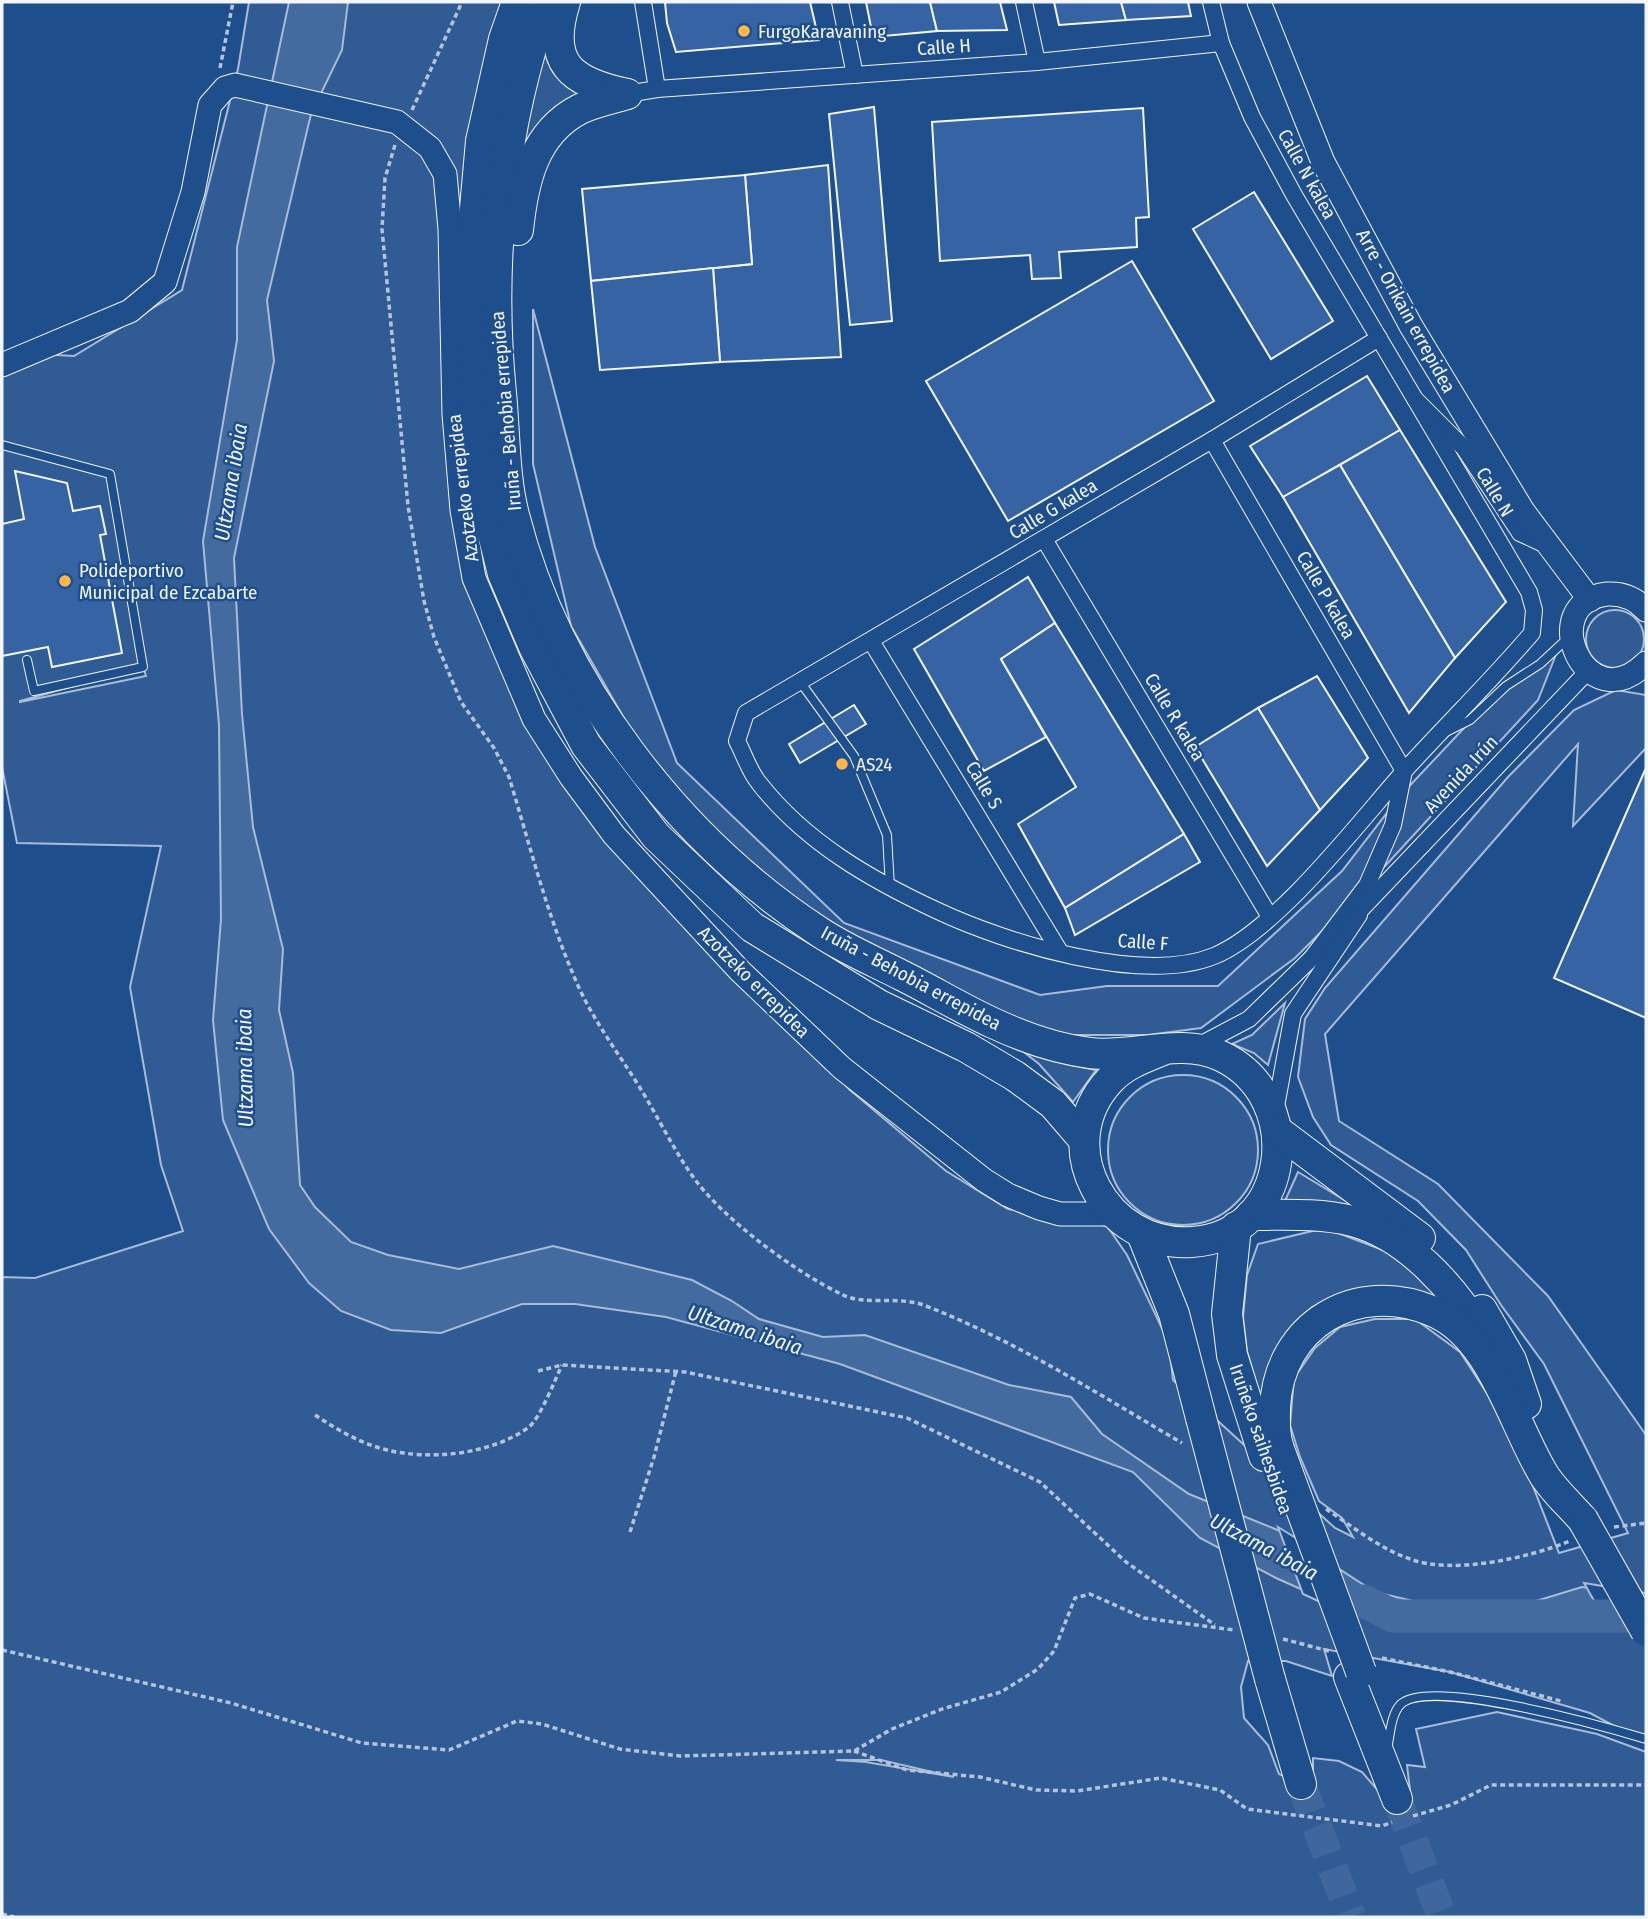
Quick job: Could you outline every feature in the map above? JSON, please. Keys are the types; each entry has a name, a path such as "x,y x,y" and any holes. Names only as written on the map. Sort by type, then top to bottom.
{"highway":[{"name":"Iruña - Behobia errepidea","path":"517,2 504,39 481,141 472,242 472,344 481,486 503,574 534,647 586,745 656,836 752,928 879,1005 966,1047 1016,1076 1053,1104 1084,1140"},
{"name":"Iruña - Behobia errepidea","path":"546,2 530,46 508,140 497,240 495,338 513,511 531,569 586,690 682,817 771,896 824,935 994,1024 1048,1044 1093,1054 1163,1050"},
{"path":"565,2 558,27 561,51 572,72 591,86 627,94"},
{"path":"509,482 514,257 521,201 532,158 552,130 579,109 627,94"},
{"path":"1277,1123 1276,1174 1266,1195 1243,1221 1214,1237 1190,1243 1142,1234 1113,1214 1089,1177 1084,1140 1095,1101 1108,1082 1125,1066 1163,1050 1194,1049 1222,1056 1254,1079 1277,1123 1416,1235 1444,1261 1471,1293 1511,1360 1525,1405"},
{"path":"1243,1221 1315,1216 1354,1221 1384,1235 1412,1253 1437,1275 1461,1306 1525,1405 1583,1520 1646,1631"},
{"name":"Iruñeko saihesbidea","path":"1243,1221 1227,1314 1232,1355 1356,1665 1366,1719 1398,1813"},
{"path":"1142,1234 1174,1314 1269,1679 1300,1784"},
{"path":"1272,1452 1276,1385 1285,1358 1303,1332 1328,1314 1361,1303 1399,1302 1433,1311 1462,1330 1487,1363 1545,1477 1583,1520"}],"street":[{"path":"643,2 657,89"},
{"path":"840,2 855,75"},
{"path":"1024,2 1037,62"},
{"name":"Calle N kalea","path":"1211,2 1221,43 1252,117 1294,195 1415,399 1464,448 1520,533 1549,545"},
{"name":"Arre - Orikain errepidea","path":"1259,2 1324,162 1411,326 1523,511 1590,600"},
{"name":"Calle H","path":"627,94 657,89 1037,62 1221,43"},
{"name":"Azotzeko errepidea","path":"225,88 235,85 365,113 404,127 430,148 445,174 450,229 454,414 462,510 474,578 534,719 570,777 614,835 740,971 864,1085 984,1180 1008,1195 1039,1208 1060,1213 1113,1214"},
{"path":"2,365 130,311 165,282 193,192 210,104 225,88"},
{"name":"Calle G kalea","path":"746,713 1212,440 1379,338"},
{"name":"Calle N","path":"1415,399 1521,576 1534,610"},
{"name":"Calle P kalea","path":"1212,440 1404,771"},
{"name":"Calle R kalea","path":"1044,539 1270,917"},
{"path":"1646,610 1633,598 1619,594 1604,595 1590,600 1573,622 1570,636 1572,649 1588,671 1600,677 1626,677 1646,663"},
{"name":"Calle F","path":"746,713 737,741 757,782 800,827 842,860 890,887 976,928 1060,952 1126,964 1171,967 1213,957 1245,940 1270,917 1532,633 1534,610"},
{"name":"Calle S","path":"871,641 1060,952"},
{"name":"Avenida Irún","path":"1194,1049 1249,1019 1365,906 1588,671"},
{"name":"Avenida Irún","path":"1311,959 1367,885 1393,825 1404,771"},
{"name":"Avenida Irún","path":"1277,1123 1293,1014 1365,906"},
{"path":"1039,1208 1072,1201 1089,1177"}],"lane":[{"path":"2,445 110,474 143,667 34,691 27,660"},
{"path":"1438,734 1449,733 1471,720 1506,685 1540,664 1570,636"},
{"path":"801,683 854,757 887,835 890,887"},
{"path":"1384,1766 1396,1710 1415,1697 1436,1695 1509,1704 1646,1739"}],"path":[{"path":"225,88 220,69 233,2"},
{"path":"315,1415 353,1438 384,1449 425,1454 474,1451 501,1442 531,1425 562,1365"},
{"path":"538,1371 562,1365 676,1371 907,1418 1040,1482 1126,1562 1213,1625 1238,1631 1144,1618 1090,1594 1076,1598 1054,1651 1038,1669 1001,1692 942,1709 892,1729 853,1751"},
{"path":"630,1532 654,1457 676,1371"},
{"path":"1280,1638 1356,1665 1450,1671 1565,1702"},
{"path":"2,1650 231,1703 362,1743 449,1750 517,1721 542,1724 620,1749 680,1756 853,1751 907,1770 980,1777 1035,1790 1077,1791 1161,1778 1220,1790 1247,1809 1382,1826 1398,1813 1451,1805 1490,1785 1646,1785"},
{"path":"2,1914 14,1917"}],"shaded area":[{"path":"249,2 516,2 474,578 571,777 736,967 850,1090 946,1171 1008,1209 1107,1226 1127,1255 1169,1343 1173,1380 1335,1528 1353,1537 1342,1518 1319,1501 1300,1457 1290,1425 1294,1378 1315,1348 1340,1327 1375,1319 1415,1319 1460,1352 1511,1430 1559,1553 1628,1533 1544,1364 1501,1305 1466,1250 1418,1201 1331,1145 1313,1117 1298,1077 1305,1019 1325,988 1508,777 1574,710 1616,690 1646,695 1646,748 1573,826 1578,744 1325,1034 1339,1121 1438,1184 1548,1296 1646,1435 1646,1743 1590,1713 1450,1672 1324,1649 1332,1676 1286,1661 1248,1661 1241,1687 1244,1718 1268,1745 1279,1774 1301,1784 1313,1776 1313,1758 1339,1761 1362,1772 1387,1801 1410,1790 1407,1765 1425,1767 1416,1729 1497,1712 1597,1734 1646,1752 1646,1917 2,1917 2,1277 35,1278 183,1231 161,1165 130,987 161,846 17,843 2,767 2,352 74,356 182,290 238,69","holes":["143,667 146,676 20,702 20,701","836,1760 881,1760 954,1777 866,1762"]},
{"path":"549,25 589,96 516,171"},
{"path":"533,309 595,547 677,763 844,923 1040,995 1107,986 1218,986 1342,871 1400,796 1498,692 1559,647 1538,700 1363,890 1295,958 1201,1028 1148,1035 1050,1035 975,1003 835,927 706,832 632,732 571,626 533,464"},
{"path":"1615,610 1626,612 1639,623 1644,639 1642,650 1631,663 1615,668 1604,666 1591,655 1586,639 1588,628 1599,615"},
{"path":"1285,1003 1268,1065 1254,1053 1232,1044 1252,1035"},
{"path":"1020,1049 1096,1070 1073,1102 1039,1064"},
{"path":"1183,1075 1212,1081 1236,1097 1252,1121 1258,1150 1252,1179 1236,1203 1212,1219 1183,1225 1154,1219 1130,1203 1114,1179 1108,1150 1114,1121 1130,1097 1154,1081"},
{"path":"1298,1172 1356,1207 1284,1203"},
{"path":"1325,1228 1388,1252 1422,1276 1441,1303 1357,1291 1312,1307 1279,1344 1264,1409 1247,1351 1243,1317 1247,1275 1258,1244"}],"water":[{"path":"289,2 348,2 342,50 311,114 267,300 274,361 234,558 242,714 253,827 283,949 279,1010 293,1073 300,1185 315,1207 351,1242 388,1255 459,1269 553,1246 692,1280 759,1319 823,1337 865,1335 1009,1385 1071,1397 1102,1434 1189,1494 1280,1531 1375,1592 1413,1601 1536,1601 1582,1587 1646,1596 1646,1616 1406,1616 1379,1624 1276,1578 1200,1538 1133,1472 840,1364 666,1317 575,1304 522,1304 441,1333 391,1330 341,1311 309,1283 269,1229 223,1120 213,1020 221,919 219,725 203,541 237,340 237,247"}],"pier":[{"path":"1278,1527 1333,1561 1355,1618 1303,1594"},
{"path":"1584,1583 1646,1593 1646,1620 1605,1620"}],"building":[{"name":"FurgoKaravaning","path":"665,2 810,2 819,40 676,52 667,23"},
{"path":"866,2 930,2 937,31 873,37"},
{"path":"930,2 1000,2 1007,30 937,31"},
{"path":"1054,2 1121,2 1126,20 1059,25"},
{"path":"1121,2 1188,2 1191,16 1126,20"},
{"path":"874,107 892,321 850,325 829,114"},
{"path":"1143,108 1149,217 1136,218 1137,247 1059,252 1061,278 1032,279 1030,255 940,261 932,122"},
{"path":"828,165 841,357 720,362 713,268 752,264 745,175"},
{"path":"745,175 752,264 591,281 582,189"},
{"path":"1254,192 1333,321 1271,359 1193,229"},
{"path":"1132,261 1214,401 1008,521 926,381"},
{"path":"713,268 720,362 600,370 591,281"},
{"path":"1367,376 1400,430 1283,497 1250,446"},
{"path":"1400,430 1506,602 1455,658 1340,465"},
{"path":"1340,465 1455,658 1409,713 1283,497"},
{"name":"Polideportivo Municipal de Ezcabarte","path":"15,471 67,483 73,511 100,506 106,534 100,535 122,653 52,667 48,647 2,656 2,524 24,519"},
{"path":"1028,577 1055,623 1001,659 1046,737 984,771 914,649"},
{"path":"1055,623 1184,834 1065,908 1018,824 1076,787 1001,659"},
{"path":"1317,676 1368,758 1320,810 1258,708"},
{"path":"854,705 866,724 800,763 789,744"},
{"path":"1258,708 1320,810 1267,866 1195,747"},
{"path":"1646,771 1646,1018 1554,978"},
{"path":"1184,834 1200,862 1075,935 1065,908"}],"waterway":[{"name":"Ultzama ibaia","path":"1364,1601 1393,1616 1646,1616"}],"tunnel":[{"path":"1301,1784 1351,1917"},
{"path":"1397,1799 1442,1917"}],"place":[{"name":"FurgoKaravaning","path":"744,31"},
{"name":"Polideportivo Municipal de Ezcabarte","path":"65,581"},
{"name":"AS24","path":"842,764"}]}
